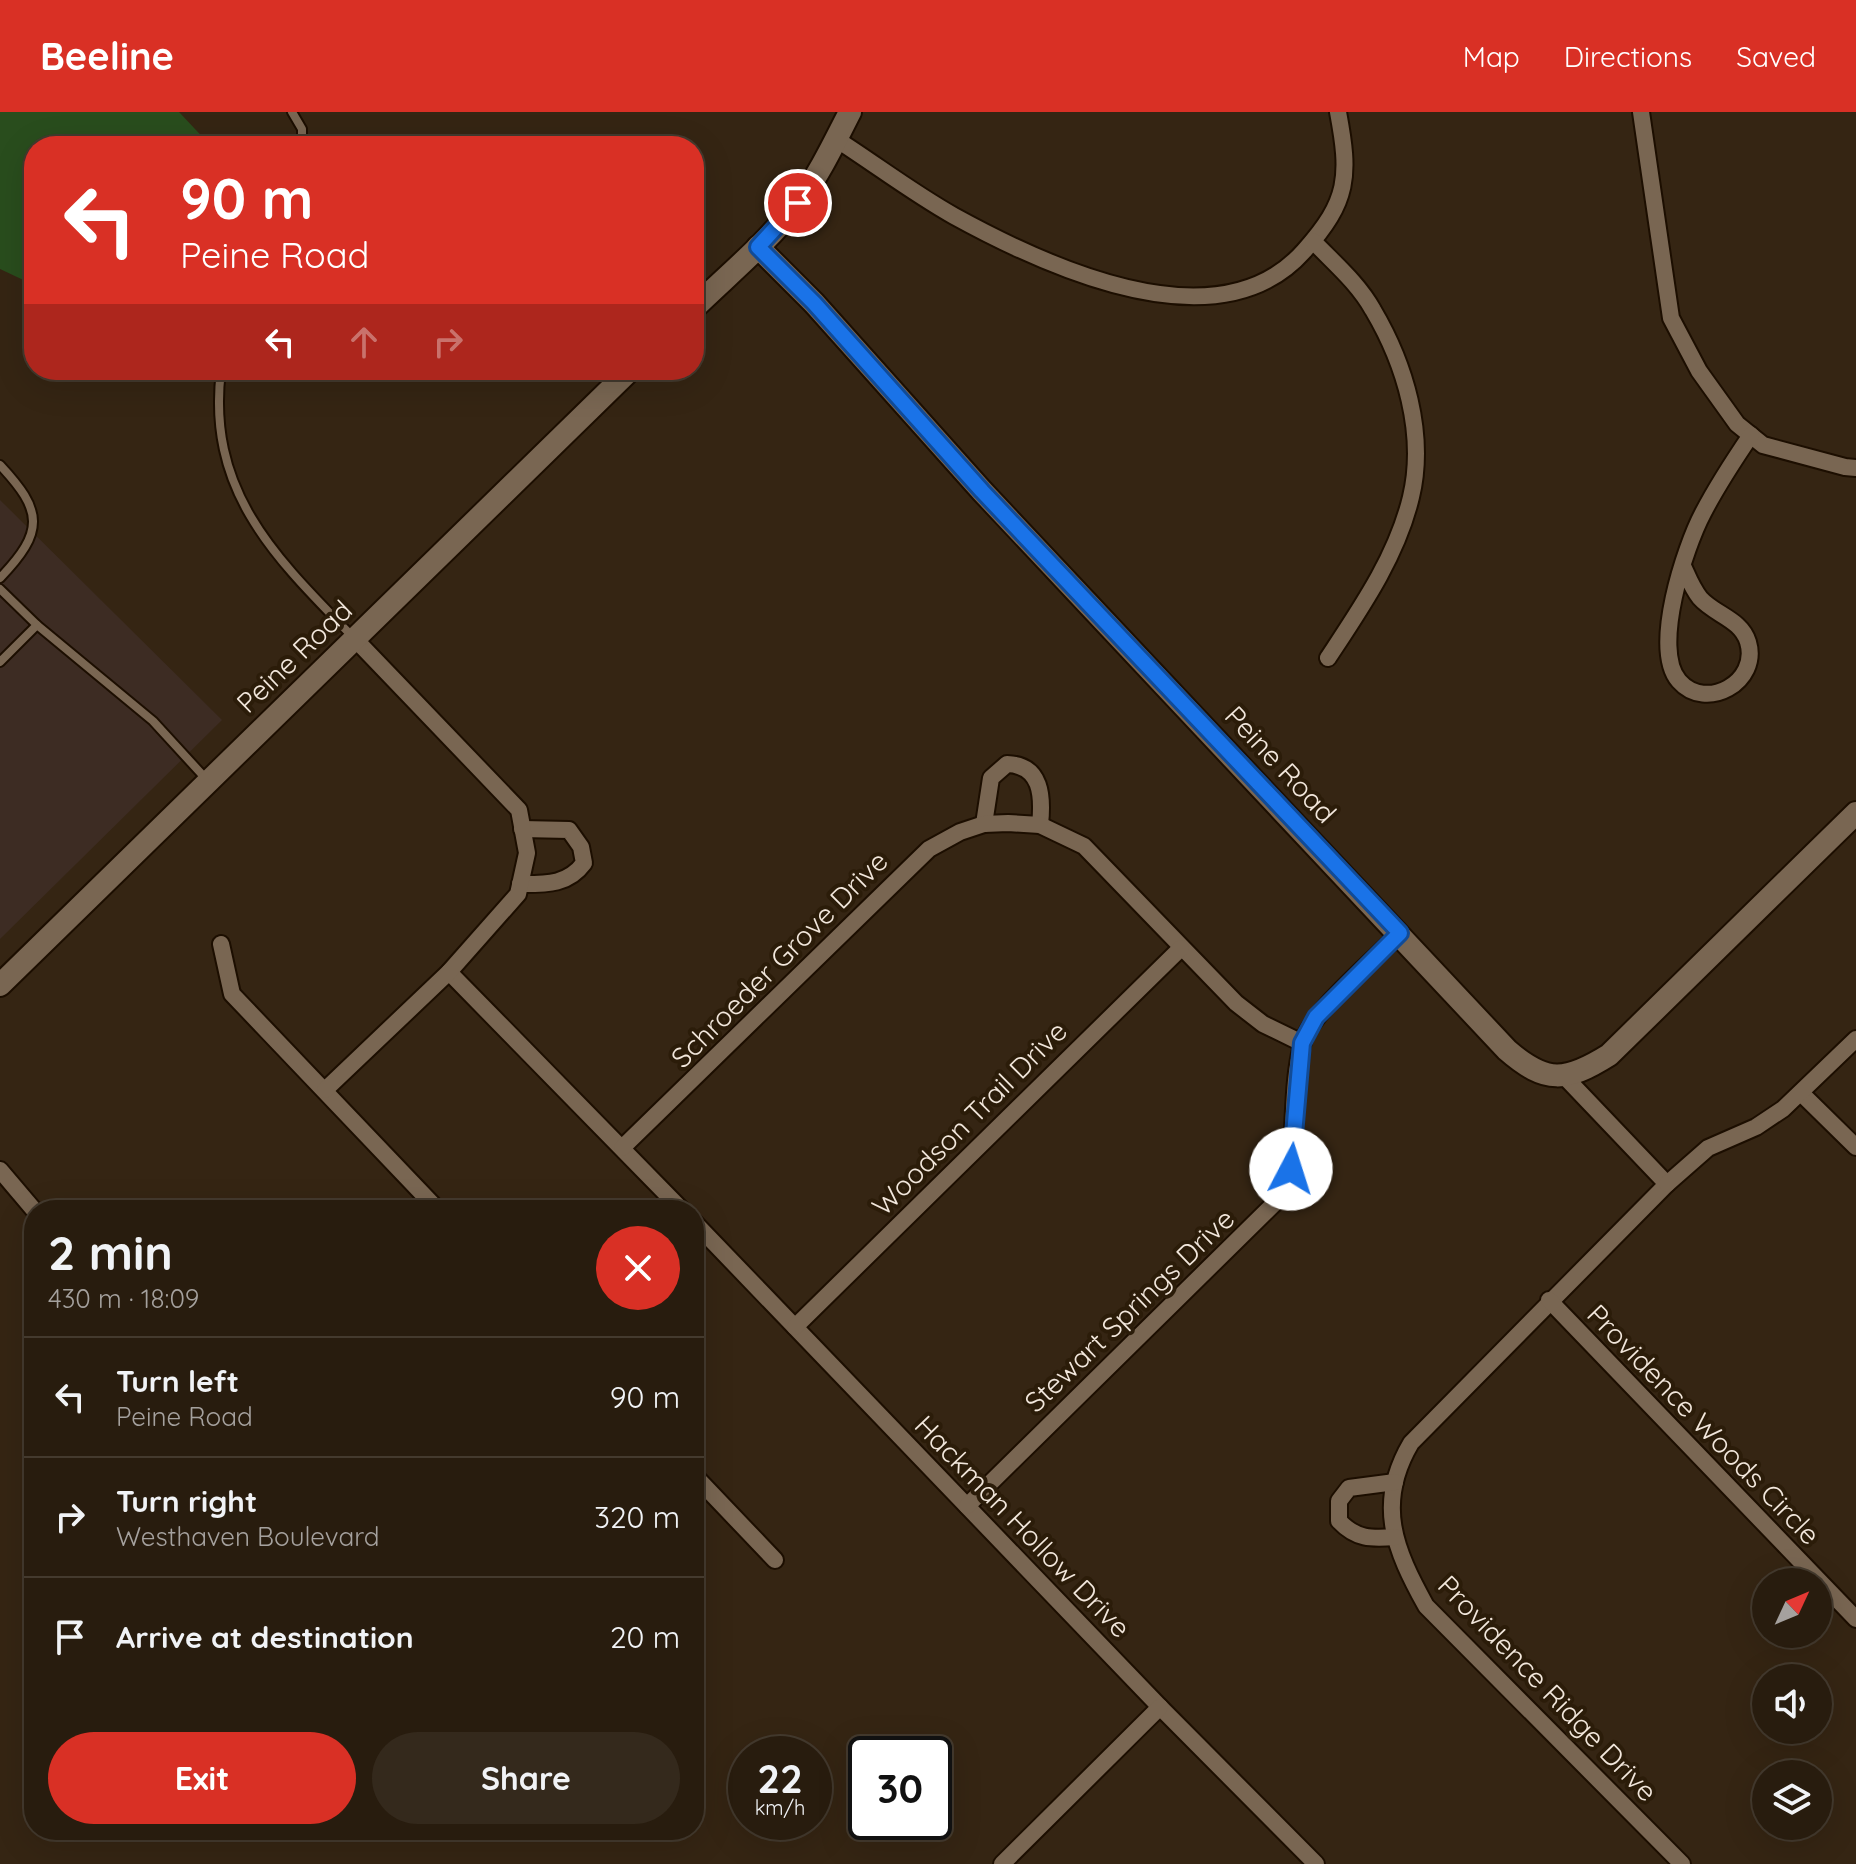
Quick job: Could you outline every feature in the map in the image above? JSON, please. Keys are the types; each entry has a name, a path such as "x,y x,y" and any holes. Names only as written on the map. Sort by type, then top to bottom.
{"street":[{"path":"704,298 798,203 850,112"},
{"path":"836,139 951,214 1005,243 1124,287 1165,295 1205,297 1240,293 1271,277 1300,257 1325,228 1341,199 1347,165 1338,112"},
{"path":"1641,112 1671,318 1699,371 1737,424 1763,445 1856,468"},
{"path":"1313,241 1349,277 1373,309 1396,357 1411,402 1415,447 1412,495 1393,549 1367,601 1328,658"},
{"name":"Peine Road","path":"758,247 814,303 982,491 1507,1050 1536,1071 1565,1077"},
{"name":"Peine Road","path":"0,985 620,380"},
{"path":"1683,566 1700,598 1733,620 1748,640 1749,663 1743,674 1735,684 1714,694 1690,690 1670,667 1667,646 1683,566 1702,515 1751,435"},
{"path":"325,1090 449,972 518,894 527,853 519,810 355,639"},
{"path":"984,824 991,778 1007,764 1020,764 1031,771 1040,791 1040,825"},
{"path":"1667,1184 1565,1077 1587,1069 1627,1040 1856,813"},
{"name":"Schroeder Grove Drive","path":"622,1148 929,849 960,832 984,824 1040,825 1084,846 1249,1014 1302,1043"},
{"path":"520,884 550,884 574,877 584,863 581,847 569,830 522,829"},
{"name":"Stewart Springs Drive","path":"967,1506 1285,1193 1291,1169 1302,1043 1316,1017 1400,933"},
{"path":"221,944 232,994 429,1200"},
{"name":"Woodson Trail Drive","path":"795,1327 1181,948"},
{"path":"449,972 672,1200"},
{"name":"Providence Ridge Drive","path":"1682,1864 1426,1606 1401,1560 1395,1537 1391,1515 1398,1464 1411,1443 1667,1184 1708,1148 1756,1127 1801,1093 1856,1039"},
{"path":"1801,1093 1856,1147"},
{"path":"0,1170 26,1200"},
{"name":"Hackman Hollow Drive","path":"704,1232 1160,1707 1316,1864"},
{"name":"Providence Woods Circle","path":"1549,1300 1856,1619"},
{"path":"1395,1482 1349,1488 1339,1501 1339,1521 1350,1532 1362,1538 1395,1537"},
{"path":"704,1485 775,1560"},
{"path":"1002,1864 1160,1707"}],"lane":[{"path":"292,112 302,129 302,136"},
{"path":"220,380 218,397 223,444 238,498 273,552 355,639"},
{"path":"0,465 25,493 33,512 32,532 19,559 0,578"},
{"path":"0,589 37,625 153,721 208,782"},
{"path":"0,662 37,625"}],"shaded area":[{"path":"0,500 222,720 0,939"}],"green space":[{"path":"0,112 179,112 202,136 24,136 24,280 0,269"}],"route":[{"path":"798,203 758,247 814,303 982,491 1400,933 1316,1017 1302,1043 1291,1169"}]}
